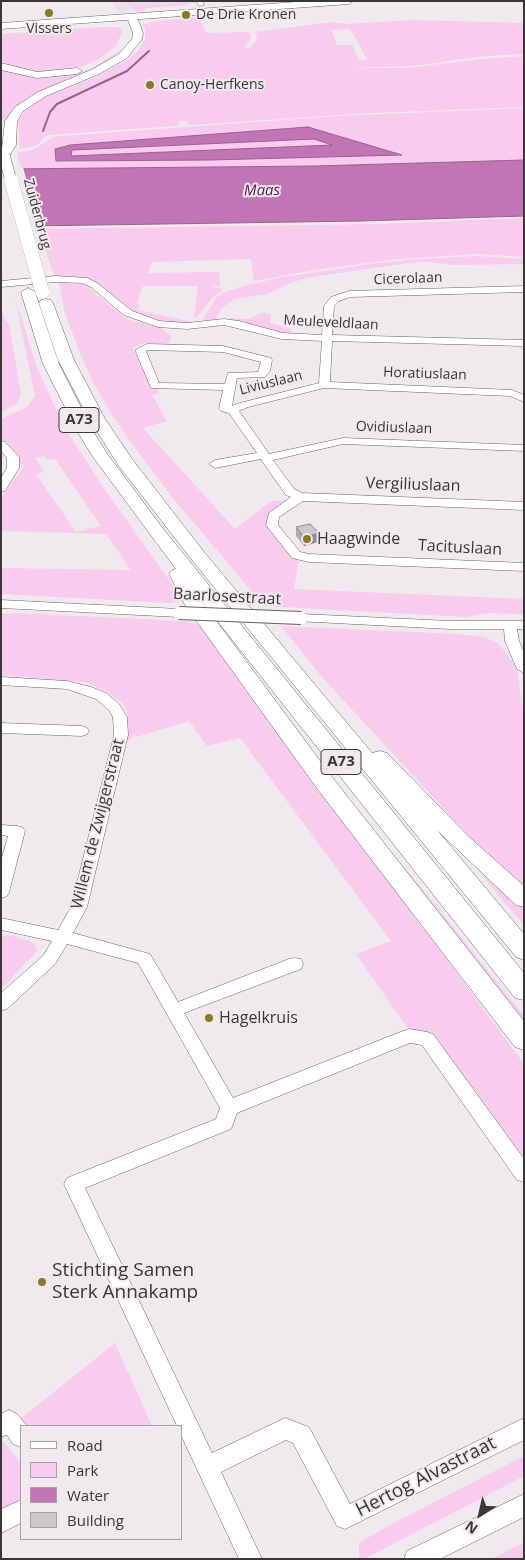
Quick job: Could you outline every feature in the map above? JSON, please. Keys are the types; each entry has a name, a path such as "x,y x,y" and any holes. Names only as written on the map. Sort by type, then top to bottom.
{"highway":[{"path":"1,66 15,72 37,75 66,74 88,68 109,57 121,45 125,39 127,15"},
{"name":"A73","path":"4,148 11,121 19,109 42,94 95,72 123,56 137,39 138,34 127,15"},
{"name":"Zuiderbrug","path":"4,148 35,292"},
{"name":"Zuiderbrug","path":"1,192 20,260 35,292"},
{"name":"A73","path":"35,292 51,364 85,432 111,471 158,534 524,991"},
{"name":"A73","path":"35,292 97,419 125,462 198,556 524,952"},
{"name":"A73","path":"158,534 194,605 324,782 524,1040"},
{"name":"A73","path":"314,697 397,774 460,841 524,899"}],"main road":[{"path":"1,28 127,15 349,1"}],"street":[{"name":"Meuleveldlaan","path":"1,284 56,279 84,280 94,284 128,312 141,320 175,326 224,322 239,324 282,336 524,343"},
{"name":"Cicerolaan","path":"327,338 329,306 335,299 349,294 524,289"},
{"path":"170,348 175,326"},
{"name":"Liviuslaan","path":"300,497 290,492 233,410 244,405 324,385 327,338"},
{"path":"229,386 155,386 140,350 147,347 223,350 267,360 265,372 261,375 232,375 225,409 233,410"},
{"name":"Horatiuslaan","path":"324,385 512,393 524,399"},
{"name":"Ovidiuslaan","path":"265,457 343,441 524,448"},
{"path":"1,444 12,457 13,468 1,488"},
{"path":"215,464 265,457"},
{"name":"Vergiliuslaan","path":"300,497 524,506"},
{"name":"Tacituslaan","path":"300,497 273,516 272,525 296,555 309,558 524,568"},
{"name":"Baarlosestraat","path":"1,604 517,628"},
{"path":"517,628 512,641 524,669"},
{"name":"Willem de Zwijgerstraat","path":"1,1004 49,960 64,937 79,907 121,735 120,717 114,707 101,696 68,685 2,685"},
{"path":"1,728 82,731"},
{"path":"1,830 18,831 1,892"},
{"path":"1,924 64,937 144,958 230,1108"},
{"path":"174,1010 295,964"},
{"path":"251,1559 208,1467 184,1426 74,1184 224,1124 230,1108 409,1036 427,1039 524,1174"},
{"path":"1,1427 9,1421 20,1435"},
{"name":"Hertog Alvastraat","path":"208,1467 285,1429 301,1435 345,1518 524,1428"},
{"path":"415,1559 524,1505"},
{"path":"1,1522 20,1512"}],"shaded area":[{"path":"112,1 191,1 192,3 148,7 120,13"}],"green space":[{"path":"126,1 138,5 177,4 177,1 196,2 186,5 147,8 136,12"},
{"path":"199,17 206,33 246,32 251,34 250,40 244,48 249,48 256,41 257,36 255,32 332,22 347,24 413,20 524,23 524,54 487,56 412,66 344,68 407,68 480,59 524,56 524,107 371,113 191,125 186,124 190,121 178,121 179,125 175,126 50,135 45,137 36,146 20,149 18,120 29,106 38,100 100,75 127,60 138,51 145,40 145,28 142,25 151,22","holes":["350,29 367,60 359,60 352,45 337,45 331,30"]},
{"path":"119,27 122,32 116,46 99,59 76,69 36,72 13,67 1,61 1,34"},
{"path":"123,50 99,67 33,97 5,127 1,115 1,68 15,73 71,74 91,69"},
{"path":"524,108 524,160 315,166 21,169 17,153 35,149 53,137 61,136 338,116","holes":["308,127 401,155 59,162 59,147"]},
{"path":"314,139 332,145 71,156 72,150"},
{"path":"524,218 524,257 477,254 399,259 314,270 254,281 251,259 152,262 148,273 219,272 220,286 208,286 224,289 213,297 197,317 194,318 198,286 143,286 137,303 140,307 137,310 191,323 166,323 138,315 94,281 54,276 39,229 377,224"},
{"path":"477,256 524,259 524,264 453,265 416,262 311,277 290,283 268,294 234,299 222,308 214,321 203,319 216,298 222,293 277,278 416,259"},
{"path":"59,282 85,285 127,319 161,328 171,336 167,345 145,343 132,348 159,393 152,395 167,421 143,428 235,529 271,501 288,500 271,516 299,559 294,589 524,599 524,614 488,613 466,617 264,606 172,497 110,411 92,381 84,363 65,314"},
{"path":"15,298 37,368 65,428 103,487 184,601 170,603 1,594 1,568 131,570 106,534 1,531 1,498 24,466 18,462 11,447 1,439 1,419 27,407 35,396","holes":["44,456 47,460 55,459 101,526 76,532 36,474 44,472 35,458"]},
{"path":"1,309 9,324 21,394 18,403 1,412"},
{"path":"265,313 271,315 270,323 291,329 290,335 222,321 231,318 250,319 258,314"},
{"path":"18,613 183,621 200,625 524,1064 524,1159 431,1035 419,1030 409,1030 356,954 391,941 240,738 207,746 189,721 136,737 135,734 126,743 128,728 127,711 122,703 104,690 84,682 1,675 1,614"},
{"path":"281,626 457,634 485,637 499,644 517,668 524,716 524,887 480,848 321,676"},
{"path":"381,842 425,892 524,1016 524,1027"},
{"path":"470,857 524,905 524,925 494,890"},
{"path":"8,935 31,941 38,950 1,989 1,936"},
{"path":"115,1343 152,1425 25,1425 20,1419"},
{"path":"1,1439 20,1462 20,1507 1,1517"},
{"path":"524,1456 524,1476 364,1559 359,1559 359,1543 386,1527"},
{"path":"524,1542 524,1559 492,1559"}],"water":[{"path":"308,127 402,155 211,160 56,161 55,149 70,145","holes":["314,139 332,145 71,156 72,150"]},
{"name":"Maas","path":"524,160 524,216 361,221 29,226 1,169 315,166"}],"pier":[{"path":"1,167 23,167 39,228 1,228"}],"building":[{"path":"310,524 319,533 304,537 296,527"}],"waterway":[{"path":"43,131 50,112 57,104 127,71 149,51"}],"place":[{"name":"Vissers","path":"49,13"},
{"name":"De Drie Kronen","path":"186,15"},
{"name":"Canoy-Herfkens","path":"150,85"},
{"name":"Haagwinde","path":"307,539"},
{"name":"Hagelkruis","path":"209,1018"},
{"name":"Stichting Samen Sterk Annakamp","path":"42,1282"}]}
